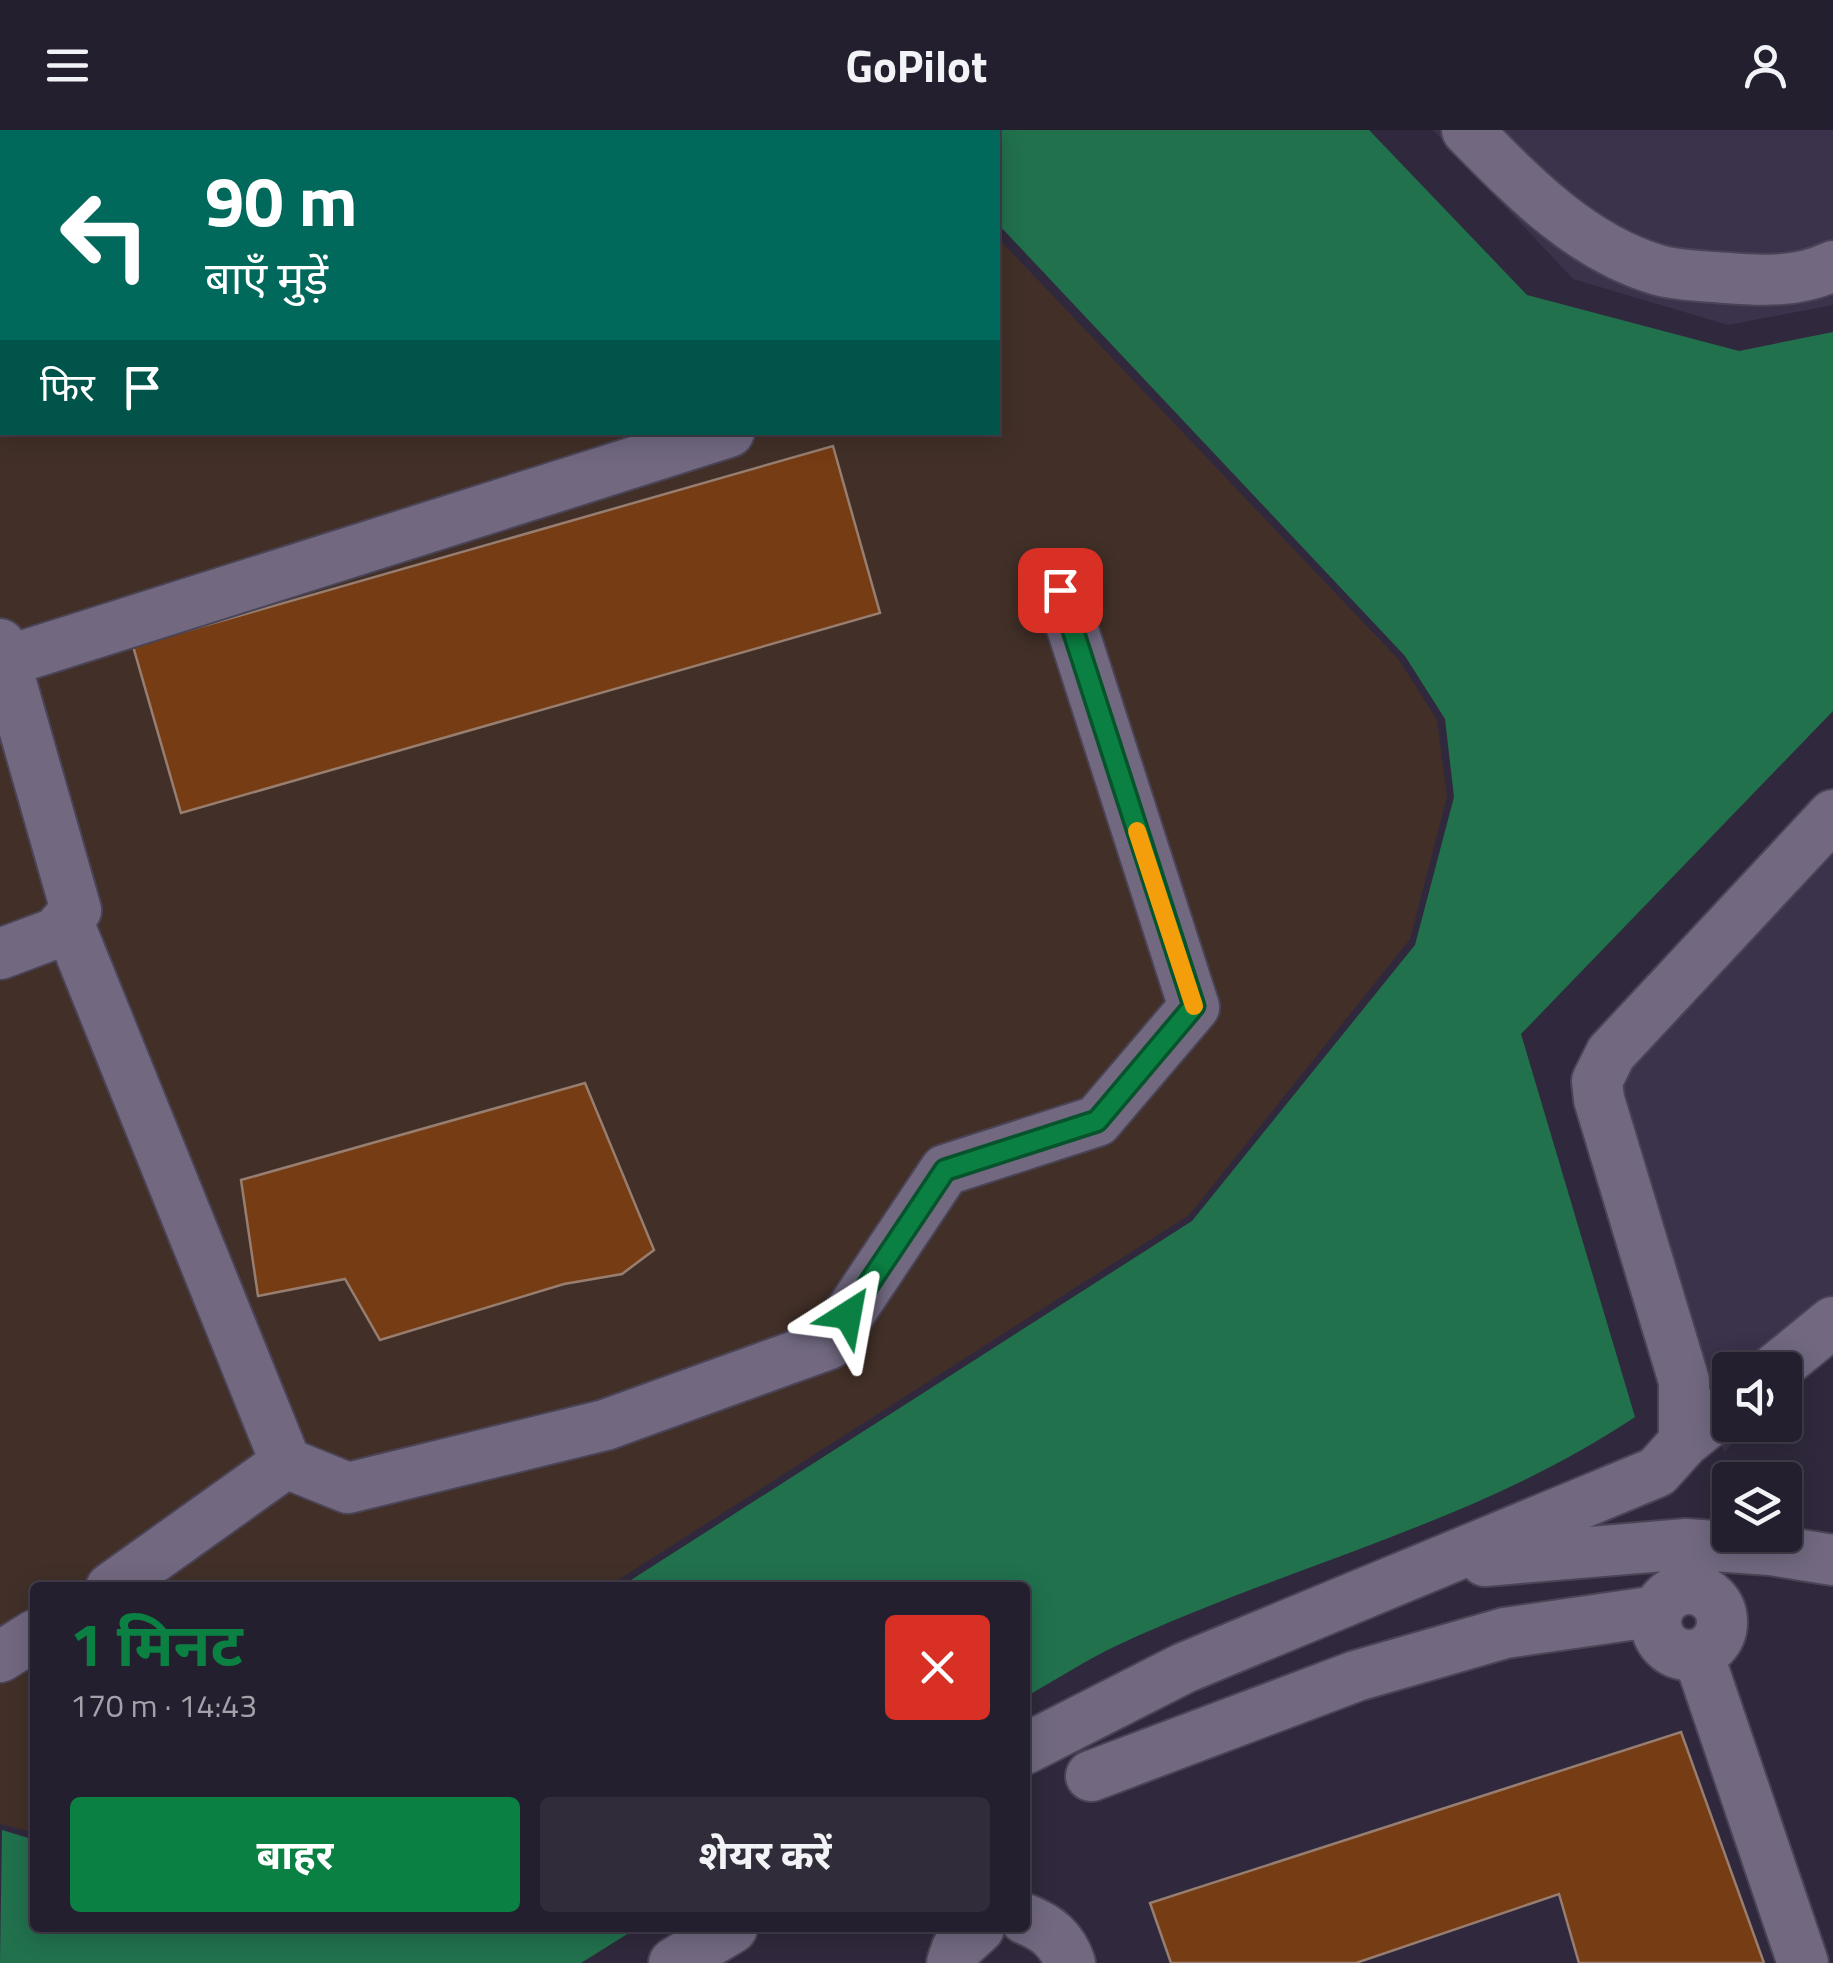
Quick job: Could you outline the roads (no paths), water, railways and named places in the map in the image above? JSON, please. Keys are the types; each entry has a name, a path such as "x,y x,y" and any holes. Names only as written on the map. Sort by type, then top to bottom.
{"street":[{"path":"1467,130 1529,194 1575,229 1661,271 1766,282 1817,274 1833,266"},
{"path":"0,954 37,942 68,922 76,910 75,892 4,652 719,435"},
{"path":"68,922 286,1463 348,1488 605,1425 829,1344 945,1170 1097,1121 1194,1006 1060,590"},
{"path":"1684,1442 1684,1381 1599,1099 1598,1081 1611,1053 1833,815"},
{"path":"1796,1352 1833,1322"},
{"path":"1030,1746 1153,1683 1657,1472 1684,1442 1712,1420"},
{"path":"119,1582 286,1463"},
{"path":"1436,1565 1640,1547 1683,1587"},
{"path":"1640,1547 1641,1571 1716,1604 1722,1623 1715,1642 1698,1654 1803,1963"},
{"path":"1091,1776 1356,1676 1683,1587 1833,1560"},
{"path":"0,1657 30,1638"},
{"path":"1153,1683 1172,1745"},
{"path":"1030,1921 1060,1940 1070,1963"},
{"path":"674,1963 725,1932"},
{"path":"952,1963 957,1948 975,1932"}]}
